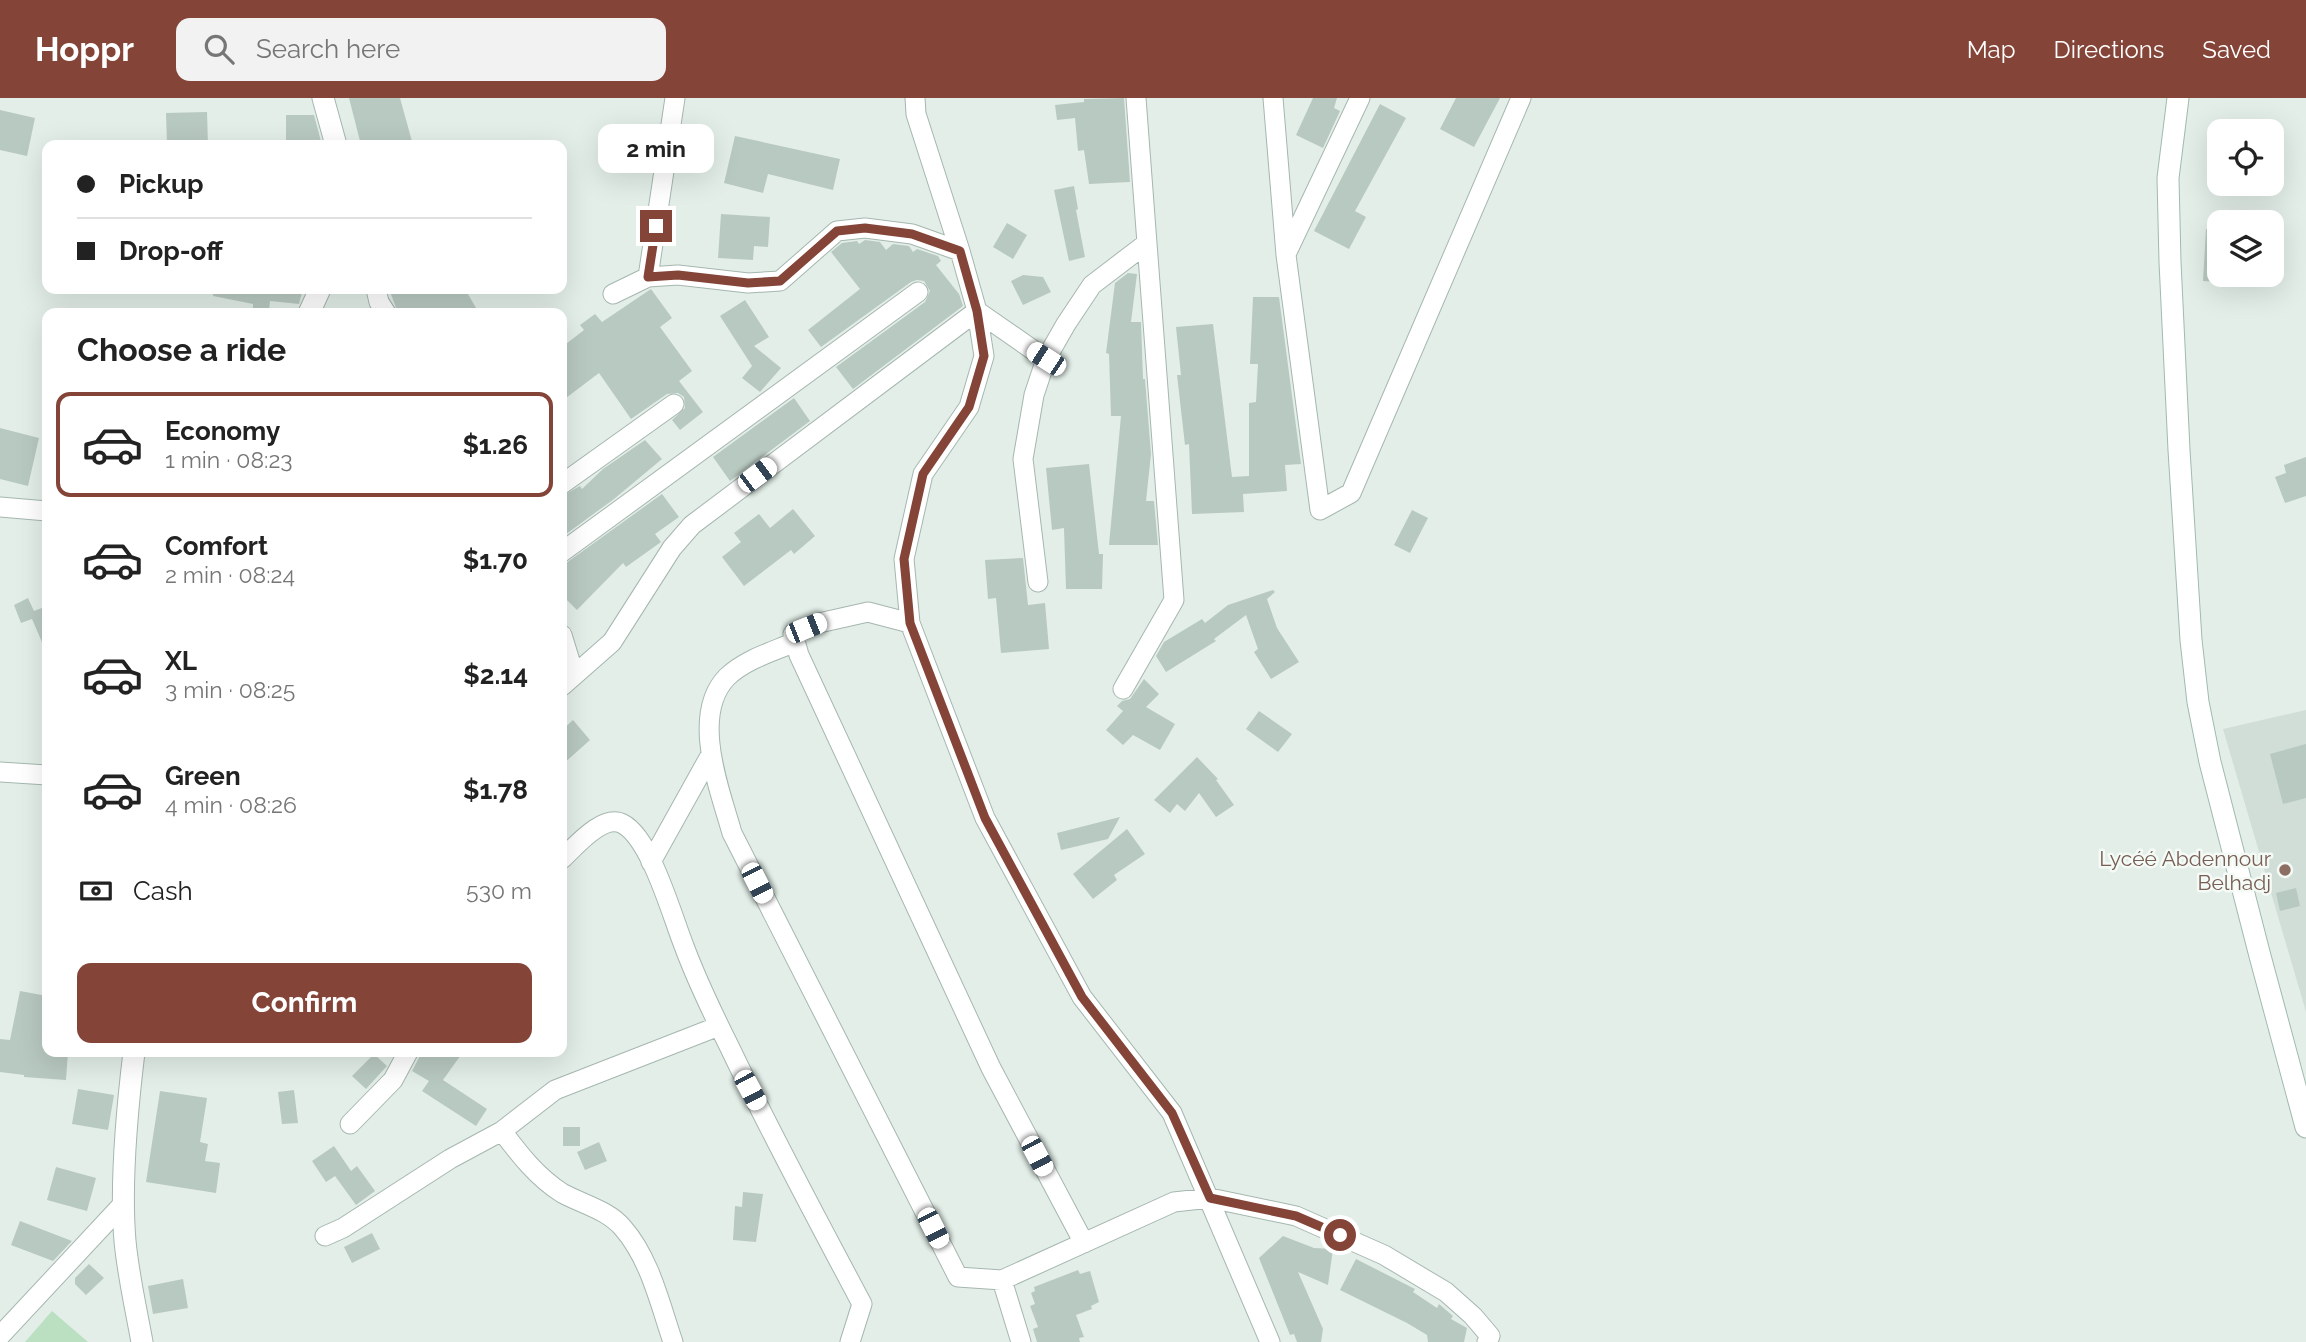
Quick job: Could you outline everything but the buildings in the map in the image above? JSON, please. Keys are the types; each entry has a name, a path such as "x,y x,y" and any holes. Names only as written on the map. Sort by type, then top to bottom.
{"main road":[{"path":"323,98 335,140"},
{"path":"2178,98 2168,178 2170,262 2183,518 2198,702 2210,762 2259,956 2306,1127"},
{"path":"133,1057 124,1203 125,1241 142,1342"}],"street":[{"path":"648,277 675,98"},
{"path":"915,98 916,114 977,311 984,356 969,407 923,474 904,559 910,623 985,818 1082,997 1172,1113 1270,1342"},
{"path":"1123,689 1174,600 1136,98"},
{"path":"1273,98 1286,255 1320,510 1351,493 1521,98"},
{"path":"1286,255 1360,98"},
{"path":"613,294 648,277 678,275 748,283 780,281 837,231 865,228 912,234 960,251"},
{"path":"1038,582 1023,459 1034,395 1046,359 1092,285 1147,243"},
{"path":"567,548 919,292"},
{"path":"977,311 1046,359"},
{"path":"568,680 612,642 672,548 692,525 977,311"},
{"path":"567,480 674,404"},
{"path":"0,507 42,511"},
{"path":"910,623 868,612 819,623 793,634 799,656 991,1068 1084,1243"},
{"path":"795,642 744,665 727,677 712,698 710,755 732,833 958,1277 1002,1280 1174,1202 1210,1198 1296,1216 1384,1255 1455,1300 1473,1316 1489,1336 1487,1342"},
{"path":"651,862 710,755"},
{"path":"0,772 42,775"},
{"path":"567,854 596,827 611,822 622,824 644,845 693,972 750,1090 862,1304 850,1342"},
{"path":"325,1236 343,1228 450,1160 502,1131 555,1090 719,1026"},
{"path":"350,1124 393,1080 405,1057"},
{"path":"502,1131 536,1172 562,1192 592,1206 622,1226 642,1255 673,1342"},
{"path":"0,1336 124,1203"},
{"path":"1002,1280 1021,1342"}],"shaded area":[{"name":"Lycéé Abdennour Belhadj","path":"2306,710 2306,1012 2223,729"}],"green space":[{"path":"52,1311 88,1342 25,1342"}],"place":[{"name":"Lycéé Abdennour Belhadj","path":"2285,870"}],"route":[{"path":"656,226 648,277 678,275 748,283 780,281 837,231 865,228 912,234 960,251 977,311 984,356 969,407 923,474 904,559 910,623 985,818 1082,997 1172,1113 1210,1198 1296,1216 1340,1235"}]}
